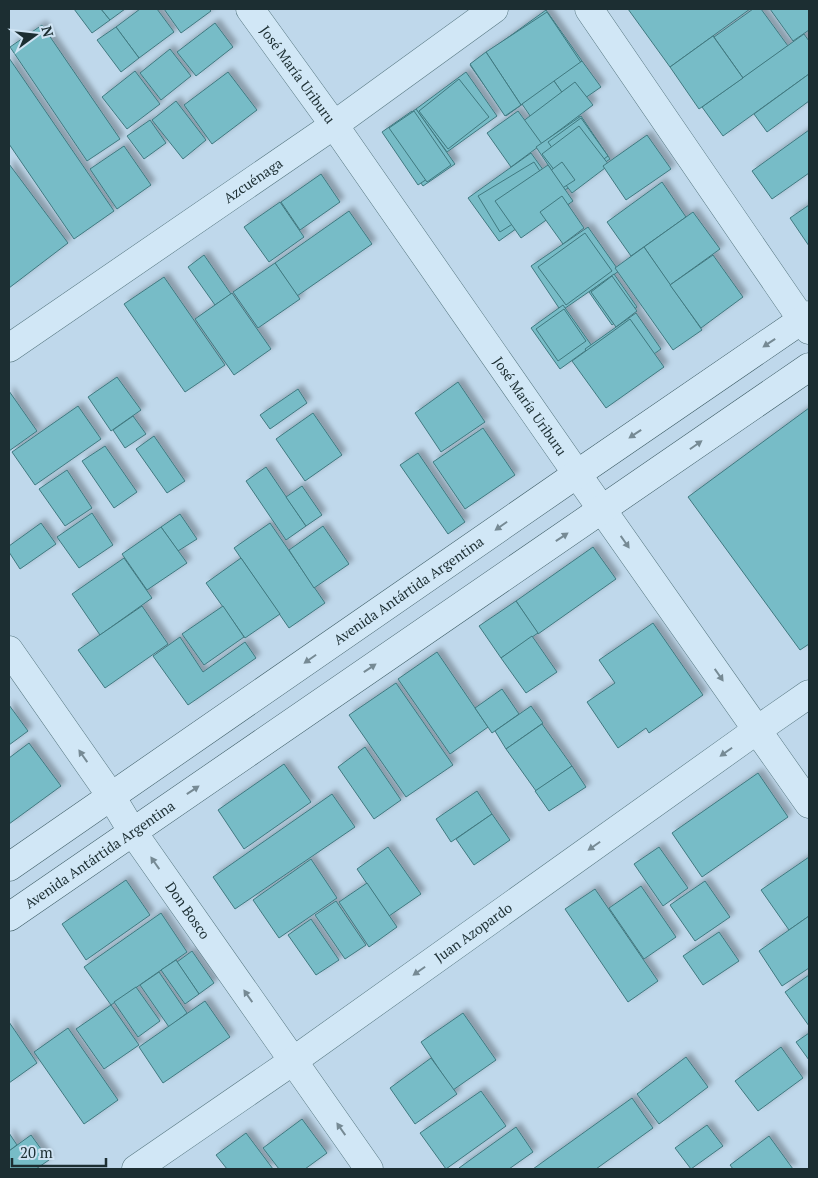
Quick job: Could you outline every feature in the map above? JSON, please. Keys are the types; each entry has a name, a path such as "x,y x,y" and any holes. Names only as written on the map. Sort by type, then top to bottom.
{"street":[{"name":"José María Uriburu","path":"250,9 334,125 809,804"},
{"name":"Azcuénaga","path":"9,348 334,125 494,9"},
{"path":"589,9 807,322"},
{"name":"Avenida Antártida Argentina","path":"9,867 577,474 807,322"},
{"name":"Avenida Antártida Argentina","path":"9,917 809,367"},
{"name":"Don Bosco","path":"9,650 110,796 132,832 369,1169"},
{"name":"Juan Azopardo","path":"136,1169 292,1061 809,694"}],"building":[{"path":"74,9 101,9 110,20 92,33"},
{"path":"101,9 125,9 110,20"},
{"path":"140,9 157,9 174,32 139,58 116,27"},
{"path":"164,9 209,9 211,11 181,33"},
{"path":"628,9 750,9 670,67"},
{"path":"753,9 761,9 788,46 743,78 714,37"},
{"path":"770,9 809,9 809,30 793,41"},
{"path":"546,10 582,61 506,116 470,65"},
{"path":"547,12 582,64 521,105 486,52"},
{"path":"215,23 233,47 196,76 177,52"},
{"path":"42,25 120,139 87,161 10,47"},
{"path":"116,27 139,58 121,72 97,40"},
{"path":"804,34 809,41 809,74 723,136 702,107"},
{"path":"713,36 743,78 699,109 670,67"},
{"path":"170,49 191,76 161,100 140,73"},
{"path":"486,52 521,105 505,116 470,64"},
{"path":"9,58 114,211 74,239 9,144"},
{"path":"582,61 601,87 572,107 554,81"},
{"path":"135,71 160,104 127,129 102,97"},
{"path":"228,72 257,110 212,144 184,105"},
{"path":"466,72 497,116 447,152 416,109"},
{"path":"809,74 809,101 767,132 754,114"},
{"path":"459,79 489,117 448,149 419,111"},
{"path":"554,81 580,118 548,142 522,104"},
{"path":"575,82 593,105 536,148 518,125"},
{"path":"176,101 206,140 183,159 152,120"},
{"path":"416,109 455,164 423,186 384,131"},
{"path":"412,111 448,165 418,185 382,132"},
{"path":"414,111 451,165 427,182 389,128"},
{"path":"518,111 542,144 511,167 487,133"},
{"path":"581,116 610,159 565,190 536,147"},
{"path":"581,118 608,156 575,180 548,142"},
{"path":"150,120 166,143 144,159 127,136"},
{"path":"579,126 609,165 572,193 542,154"},
{"path":"809,130 809,173 772,199 752,171"},
{"path":"647,135 671,169 626,200 603,166"},
{"path":"124,146 151,185 117,209 90,169"},
{"path":"531,153 562,196 499,241 468,198"},
{"path":"534,162 556,196 500,232 478,196"},
{"path":"562,162 575,180 558,191 546,174"},
{"path":"9,164 68,243 9,288"},
{"path":"548,165 573,201 521,238 495,201"},
{"path":"321,174 340,202 300,230 281,202"},
{"path":"662,182 686,217 631,256 607,222"},
{"path":"562,196 584,228 563,244 540,212"},
{"path":"280,202 304,237 269,262 244,227"},
{"path":"809,205 809,246 790,218"},
{"path":"349,211 372,244 297,296 275,263"},
{"path":"693,212 720,249 670,285 644,247"},
{"path":"588,227 619,271 561,311 531,266"},
{"path":"585,233 612,271 566,305 538,267"},
{"path":"644,247 702,330 673,350 615,268"},
{"path":"204,255 231,294 215,305 188,267"},
{"path":"713,255 743,297 701,328 670,285"},
{"path":"275,263 300,299 258,328 233,292"},
{"path":"614,274 637,307 612,325 589,292"},
{"path":"612,276 637,311 616,327 591,292"},
{"path":"164,277 225,365 185,392 124,304"},
{"path":"232,293 271,349 234,375 195,319"},
{"path":"563,305 592,346 560,369 531,328"},
{"path":"564,309 586,341 558,361 536,329"},
{"path":"636,313 661,349 610,385 585,349"},
{"path":"630,319 664,367 606,408 572,361"},
{"path":"117,377 141,410 111,431 88,397"},
{"path":"458,382 485,422 441,452 415,413"},
{"path":"298,389 307,403 270,429 260,415"},
{"path":"9,391 37,431 9,451"},
{"path":"78,406 101,439 35,485 12,452"},
{"path":"809,408 809,644 800,650 688,497"},
{"path":"313,413 342,455 305,481 276,439"},
{"path":"133,416 146,434 125,448 113,430"},
{"path":"483,428 515,475 465,509 433,462"},
{"path":"154,436 185,481 167,493 136,449"},
{"path":"105,446 137,492 114,508 82,461"},
{"path":"418,453 465,522 448,534 400,465"},
{"path":"266,467 306,526 286,540 246,481"},
{"path":"67,470 92,508 65,526 39,489"},
{"path":"302,486 322,515 306,526 286,497"},
{"path":"92,513 113,545 79,568 57,537"},
{"path":"180,514 197,539 178,551 161,527"},
{"path":"41,523 56,544 20,569 9,552 9,546"},
{"path":"270,523 325,603 289,628 234,548"},
{"path":"323,526 349,564 314,588 289,550"},
{"path":"161,527 187,563 147,590 122,554"},
{"path":"593,547 616,579 538,634 516,601"},
{"path":"124,558 152,598 100,635 72,594"},
{"path":"241,558 280,614 245,638 206,583"},
{"path":"516,601 538,633 501,658 479,626"},
{"path":"142,606 168,644 105,688 78,650"},
{"path":"223,606 244,637 204,665 182,634"},
{"path":"653,623 703,695 649,733 646,728 618,748 587,702 615,683 599,660"},
{"path":"532,636 557,672 526,693 501,658"},
{"path":"180,637 203,672 245,642 256,658 188,705 153,656"},
{"path":"437,652 488,727 450,754 398,679"},
{"path":"396,683 453,765 406,797 349,715"},
{"path":"502,689 519,714 492,733 475,708"},
{"path":"9,705 28,731 9,745"},
{"path":"531,706 543,723 506,749 495,731"},
{"path":"542,724 572,766 536,791 506,749"},
{"path":"29,743 61,786 9,824 9,758"},
{"path":"365,747 401,800 374,819 338,767"},
{"path":"284,764 311,802 244,849 218,810"},
{"path":"572,766 586,787 549,811 535,791"},
{"path":"758,773 788,817 702,877 672,833"},
{"path":"477,791 492,814 451,842 436,819"},
{"path":"332,794 355,827 235,909 213,877"},
{"path":"492,814 510,840 474,865 456,839"},
{"path":"388,847 421,894 389,916 357,869"},
{"path":"659,847 688,888 663,906 634,864"},
{"path":"809,857 809,916 789,930 761,890"},
{"path":"311,859 337,898 279,938 253,900"},
{"path":"126,880 150,915 86,960 62,924"},
{"path":"705,881 730,917 695,941 670,905"},
{"path":"367,883 397,927 369,947 339,902"},
{"path":"641,886 676,937 644,959 609,908"},
{"path":"595,889 658,981 628,1002 565,909"},
{"path":"336,901 366,945 345,959 315,915"},
{"path":"161,913 187,952 111,1005 84,967"},
{"path":"809,916 809,968 782,986 759,951"},
{"path":"311,919 339,960 316,975 288,935"},
{"path":"719,932 739,961 703,985 683,956"},
{"path":"192,951 214,983 199,994 177,962"},
{"path":"176,960 199,994 185,1004 161,970"},
{"path":"159,972 187,1013 169,1027 140,985"},
{"path":"809,975 809,1026 785,992"},
{"path":"136,987 160,1021 138,1037 114,1002"},
{"path":"205,1001 230,1037 163,1083 139,1047"},
{"path":"111,1005 139,1045 104,1069 76,1029"},
{"path":"463,1013 496,1060 453,1090 421,1042"},
{"path":"9,1022 37,1063 9,1083"},
{"path":"68,1028 118,1100 84,1124 34,1052"},
{"path":"809,1033 809,1060 796,1042"},
{"path":"781,1047 803,1078 758,1111 735,1081"},
{"path":"686,1057 708,1087 659,1124 637,1094"},
{"path":"431,1058 457,1094 415,1124 390,1088"},
{"path":"481,1091 506,1126 446,1169 420,1133"},
{"path":"632,1098 653,1128 596,1169 533,1169"},
{"path":"302,1119 327,1153 305,1169 279,1169 263,1148"},
{"path":"707,1125 723,1146 691,1169 675,1148"},
{"path":"516,1127 533,1152 509,1169 459,1168"},
{"path":"9,1133 17,1145 9,1151"},
{"path":"246,1133 273,1169 227,1169 216,1155"},
{"path":"31,1135 49,1160 36,1169 9,1169 9,1151"},
{"path":"769,1136 793,1169 733,1169 730,1165"}]}
